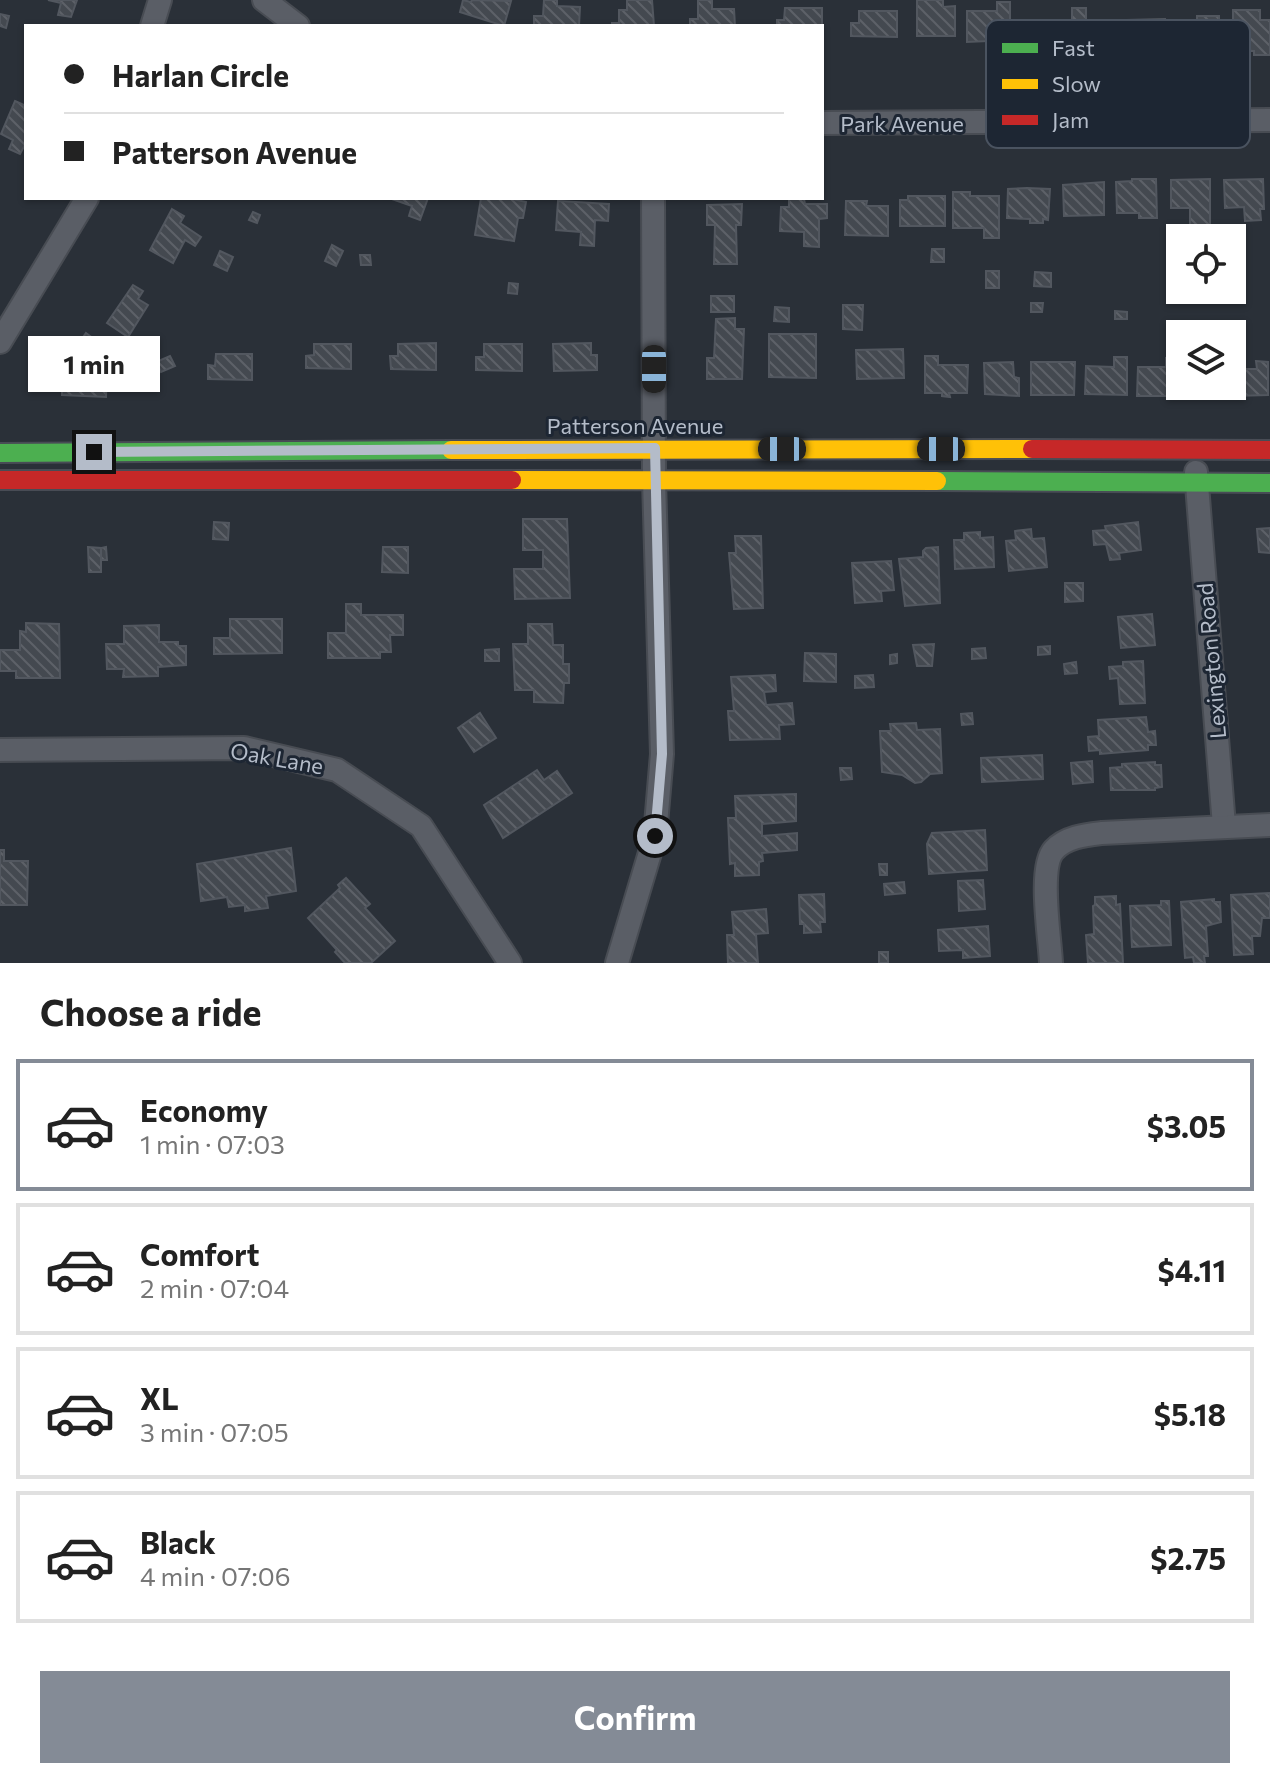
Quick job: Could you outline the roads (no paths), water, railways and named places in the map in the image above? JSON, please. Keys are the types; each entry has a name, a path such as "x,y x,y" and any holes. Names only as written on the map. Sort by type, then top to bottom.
{"main road":[{"name":"Patterson Avenue","path":"0,453 655,448 1270,450"},
{"path":"0,480 1270,483"}],"street":[{"path":"153,24 160,0"},
{"path":"264,0 295,24"},
{"name":"Park Avenue","path":"1250,120 1270,120"},
{"name":"Park Avenue","path":"824,123 986,122"},
{"path":"0,342 86,200"},
{"path":"617,963 655,836 662,754 654,480 653,200"},
{"name":"Lexington Road","path":"1195,450 1224,826"},
{"name":"Oak Lane","path":"0,750 244,748 337,770 421,826 510,963"},
{"path":"1051,963 1046,879 1051,853 1061,844 1077,837 1102,833 1270,825"}]}
